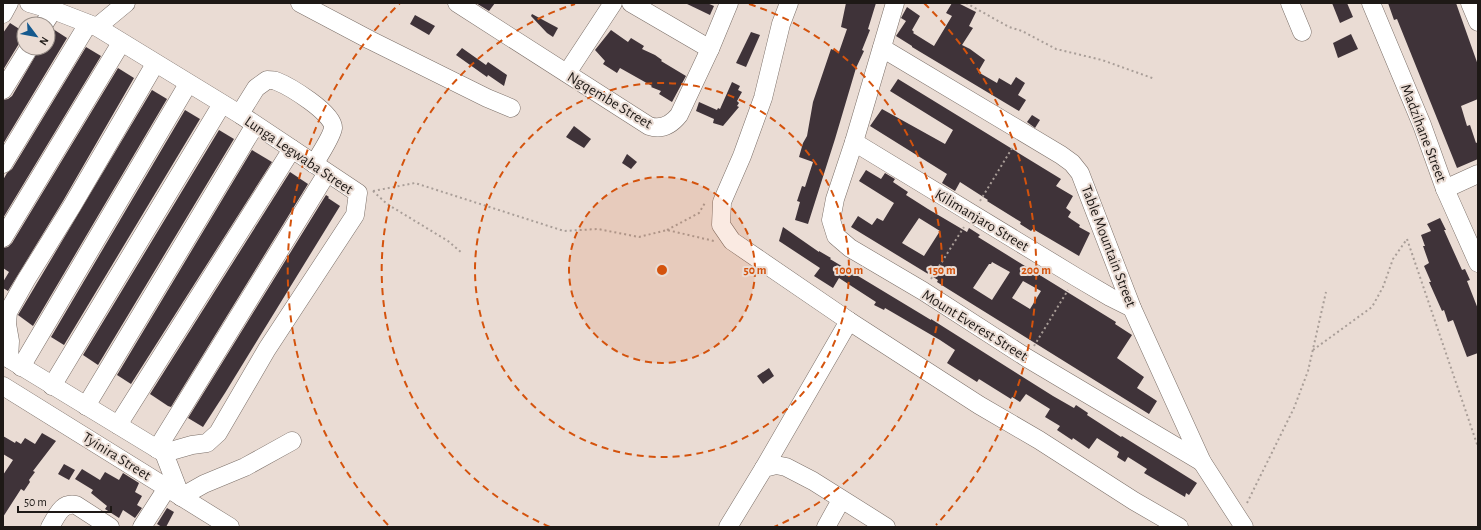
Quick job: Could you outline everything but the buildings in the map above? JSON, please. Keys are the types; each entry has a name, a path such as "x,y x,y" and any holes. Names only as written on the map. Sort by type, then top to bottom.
{"street":[{"path":"3,14 10,3"},
{"name":"Lunga Legwaba Street","path":"30,3 48,16"},
{"path":"3,164 93,26 126,3"},
{"path":"300,3 363,37 510,108"},
{"name":"Ngqembe Street","path":"458,3 649,126 657,128 673,122 678,115 710,49 729,3"},
{"path":"567,74 613,3"},
{"path":"631,3 710,49"},
{"path":"789,3 781,24 763,98 728,191 722,202 721,224 732,241 849,321 979,405 1039,440 1134,501 1178,527"},
{"name":"Mount Everest Street","path":"895,3 859,120 854,142 832,210 831,220 836,236 850,248 923,291 1027,358 1202,462"},
{"path":"1290,3 1302,32"},
{"name":"Madzihane Street","path":"1371,3 1422,125 1445,189 1478,263"},
{"path":"1470,3 1478,22"},
{"name":"Lunga Legwaba Street","path":"56,18 93,26 248,120 358,193 355,215 267,349 218,433 207,442 161,451"},
{"path":"3,238 121,43"},
{"name":"Table Mountain Street","path":"882,48 1061,155 1072,163 1080,173 1132,308 1202,462 1242,523"},
{"path":"3,90 24,56"},
{"path":"11,361 10,341 6,324 8,312 155,64"},
{"path":"86,406 248,120 241,112 256,88 267,80 276,81 302,94 330,118 333,128 325,146 321,168 161,451"},
{"path":"11,361 188,84"},
{"path":"52,386 222,104"},
{"name":"Kilimanjaro Street","path":"854,142 1076,277 1132,308"},
{"path":"118,425 292,149"},
{"path":"1445,189 1478,174"},
{"path":"728,527 849,321"},
{"path":"11,361 161,451 174,492"},
{"name":"Tyinira Street","path":"3,386 230,527"},
{"path":"142,527 174,492 204,484 246,467 292,441"},
{"path":"764,468 776,466 786,467 813,481 886,527"},
{"path":"826,527 841,500"},
{"path":"50,527 64,506 70,504 76,506 110,527"}],"path":[{"path":"966,3 1009,27 1022,31 1056,49 1102,60 1155,79"},
{"path":"462,253 448,241 387,204 373,191 415,183 564,231 598,229 639,237 667,230 699,213 708,198 728,191"},
{"path":"667,230 723,244 732,241"},
{"path":"1313,350 1372,307 1383,287 1393,258 1407,239 1478,447"},
{"path":"1027,358 1076,277"},
{"path":"1242,523 1294,408 1308,371 1326,292"}]}
